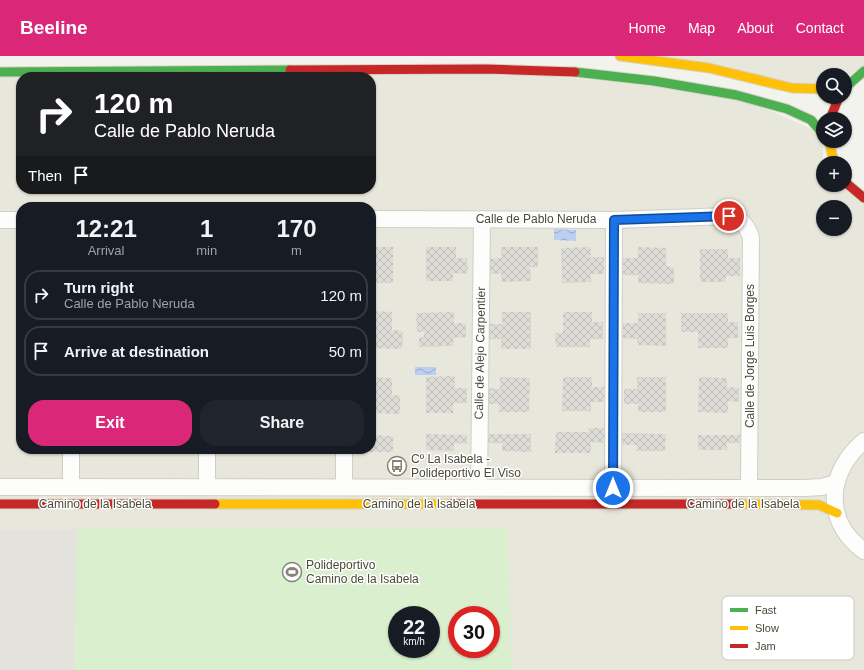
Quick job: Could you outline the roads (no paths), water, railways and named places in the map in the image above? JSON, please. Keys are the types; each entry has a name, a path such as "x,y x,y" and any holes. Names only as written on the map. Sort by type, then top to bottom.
{"main road":[{"path":"620,56 658,60 740,74 793,87 816,88"},
{"path":"0,72 487,69 571,72 654,81 736,95 787,109 811,120 816,126"},
{"path":"852,80 864,71"},
{"path":"852,189 864,198"},
{"name":"Camino de la Isabela","path":"0,504 804,504 819,505 837,513"}],"street":[{"name":"Calle de Pablo Neruda","path":"376,219 614,220 729,216 739,219 746,225"},
{"name":"Calle de Alejo Carpentier","path":"479,488 482,219"},
{"path":"0,220 16,220"},
{"path":"613,488 614,220"},
{"name":"Calle de Jorge Luis Borges","path":"746,225 751,237 749,488"},
{"path":"864,441 852,451 845,461 836,483 834,498 837,513 844,530 855,545 864,551"},
{"path":"71,454 71,487"},
{"path":"207,454 207,487"},
{"path":"344,454 344,487"},
{"name":"Camino de la Isabela","path":"0,487 749,488 822,487 836,483"}],"water":[{"path":"554,229 576,230 576,241 554,240"},
{"path":"415,367 436,367 436,375 415,375"}],"place":[{"name":"Cº La Isabela - Polideportivo El Viso","path":"397,466"},
{"name":"Polideportivo Camino de la Isabela","path":"292,572"}]}
